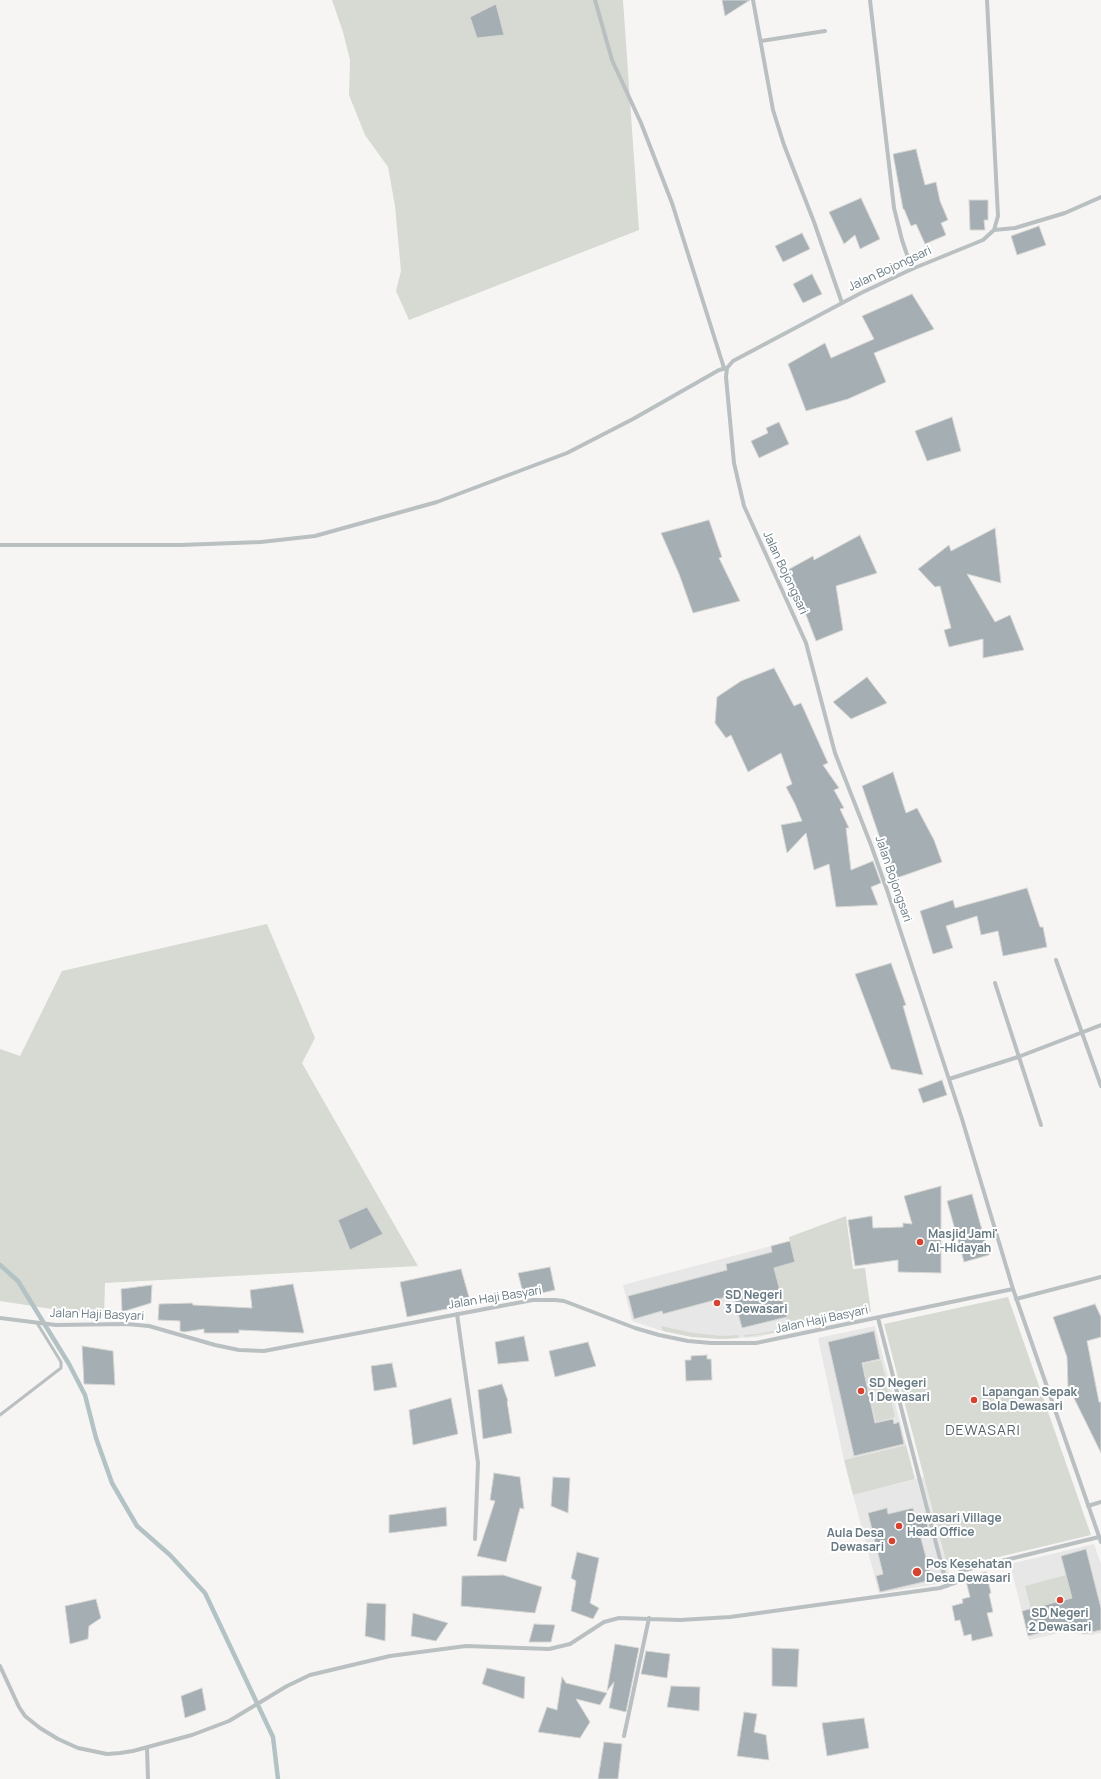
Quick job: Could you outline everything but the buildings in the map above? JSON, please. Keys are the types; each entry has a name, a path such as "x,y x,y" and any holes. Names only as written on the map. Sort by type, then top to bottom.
{"street":[{"path":"0,545 172,545 261,542 315,536 437,502 566,453 601,437 726,368 672,203 641,123 612,60 595,0"},
{"path":"753,0 773,110 784,145 814,222 842,303"},
{"path":"870,0 894,208 898,229 912,269"},
{"path":"987,0 998,216 994,230 1015,228 1051,217 1101,197"},
{"path":"761,41 825,31"},
{"name":"Jalan Bojongsari","path":"994,230 982,240 912,269 842,303 733,361 726,368 726,376 734,463 744,506 806,643 835,753 871,845 948,1079 1012,1289 1100,1540"},
{"path":"1056,960 1101,1086"},
{"path":"995,983 1041,1125"},
{"path":"948,1079 1018,1057 1101,1025"},
{"path":"1016,1299 1101,1277"},
{"name":"Jalan Haji Basyari","path":"0,1318 56,1325 126,1324 149,1326 215,1346 239,1350 264,1351 533,1300 555,1300 564,1301 653,1334 688,1341 711,1343 768,1342 1012,1289"},
{"path":"457,1314 478,1463 475,1539"},
{"path":"878,1318 947,1586"},
{"path":"1088,1506 1101,1502"},
{"path":"0,1666 19,1707 25,1716 58,1739 78,1748 107,1754 147,1748 199,1732 229,1721 265,1701 287,1686 310,1675 390,1656 466,1646 550,1649 570,1644 611,1619 626,1617 680,1620 730,1617 809,1607 947,1586 957,1582 957,1576 960,1571 1100,1540"},
{"path":"624,1736 649,1618"},
{"path":"147,1748 148,1779"}],"lane":[{"path":"0,1415 61,1368 61,1362 37,1323"}],"shaded area":[{"path":"332,0 623,0 639,230 409,320 396,291 401,271 395,206 388,167 365,135 349,95 350,60 343,32"},
{"path":"267,924 315,1038 302,1063 418,1266 105,1283 104,1317 0,1301 0,1049 20,1056 62,971"},
{"path":"846,1216 853,1269 865,1268 871,1312 790,1330 745,1337 744,1335 789,1328 774,1268 795,1262 789,1237"},
{"name":"SD Negeri 3 Dewasari","path":"790,1241 812,1325 757,1337 721,1339 692,1337 659,1330 632,1321 623,1285"},
{"name":"Lapangan Sepak Bola Dewasari","path":"1008,1297 1091,1535 948,1569 884,1324"},
{"path":"661,1326 693,1333 722,1336 738,1335 739,1338 721,1339 692,1337 663,1331"},
{"name":"SD Negeri 1 Dewasari","path":"875,1326 906,1445 844,1460 818,1338"},
{"path":"881,1360 895,1417 876,1422 863,1364"},
{"path":"906,1445 915,1479 853,1495 844,1460"},
{"name":"Dewasari Village Head Office","path":"924,1477 951,1582 879,1593 853,1495"},
{"name":"SD Negeri 2 Dewasari","path":"1094,1544 1101,1564 1101,1633 1092,1635 1064,1632 1029,1640 1010,1564"},
{"path":"1066,1575 1072,1598 1031,1609 1025,1586"}],"waterway":[{"path":"0,1265 18,1281 69,1364 85,1395 96,1438 112,1483 137,1526 170,1555 205,1593 273,1737 278,1779"}],"place":[{"name":"Masjid Jami' Al-Hidayah","path":"920,1242"},
{"name":"SD Negeri 3 Dewasari","path":"717,1303"},
{"name":"SD Negeri 1 Dewasari","path":"861,1391"},
{"name":"Lapangan Sepak Bola Dewasari","path":"974,1400"},
{"name":"Dewasari Village Head Office","path":"899,1526"},
{"name":"Aula Desa Dewasari","path":"892,1541"},
{"name":"Pos Kesehatan Desa Dewasari","path":"917,1572"},
{"name":"SD Negeri 2 Dewasari","path":"1060,1600"}],"district":[{"name":"DEWASARI","path":"983,1431"}]}
